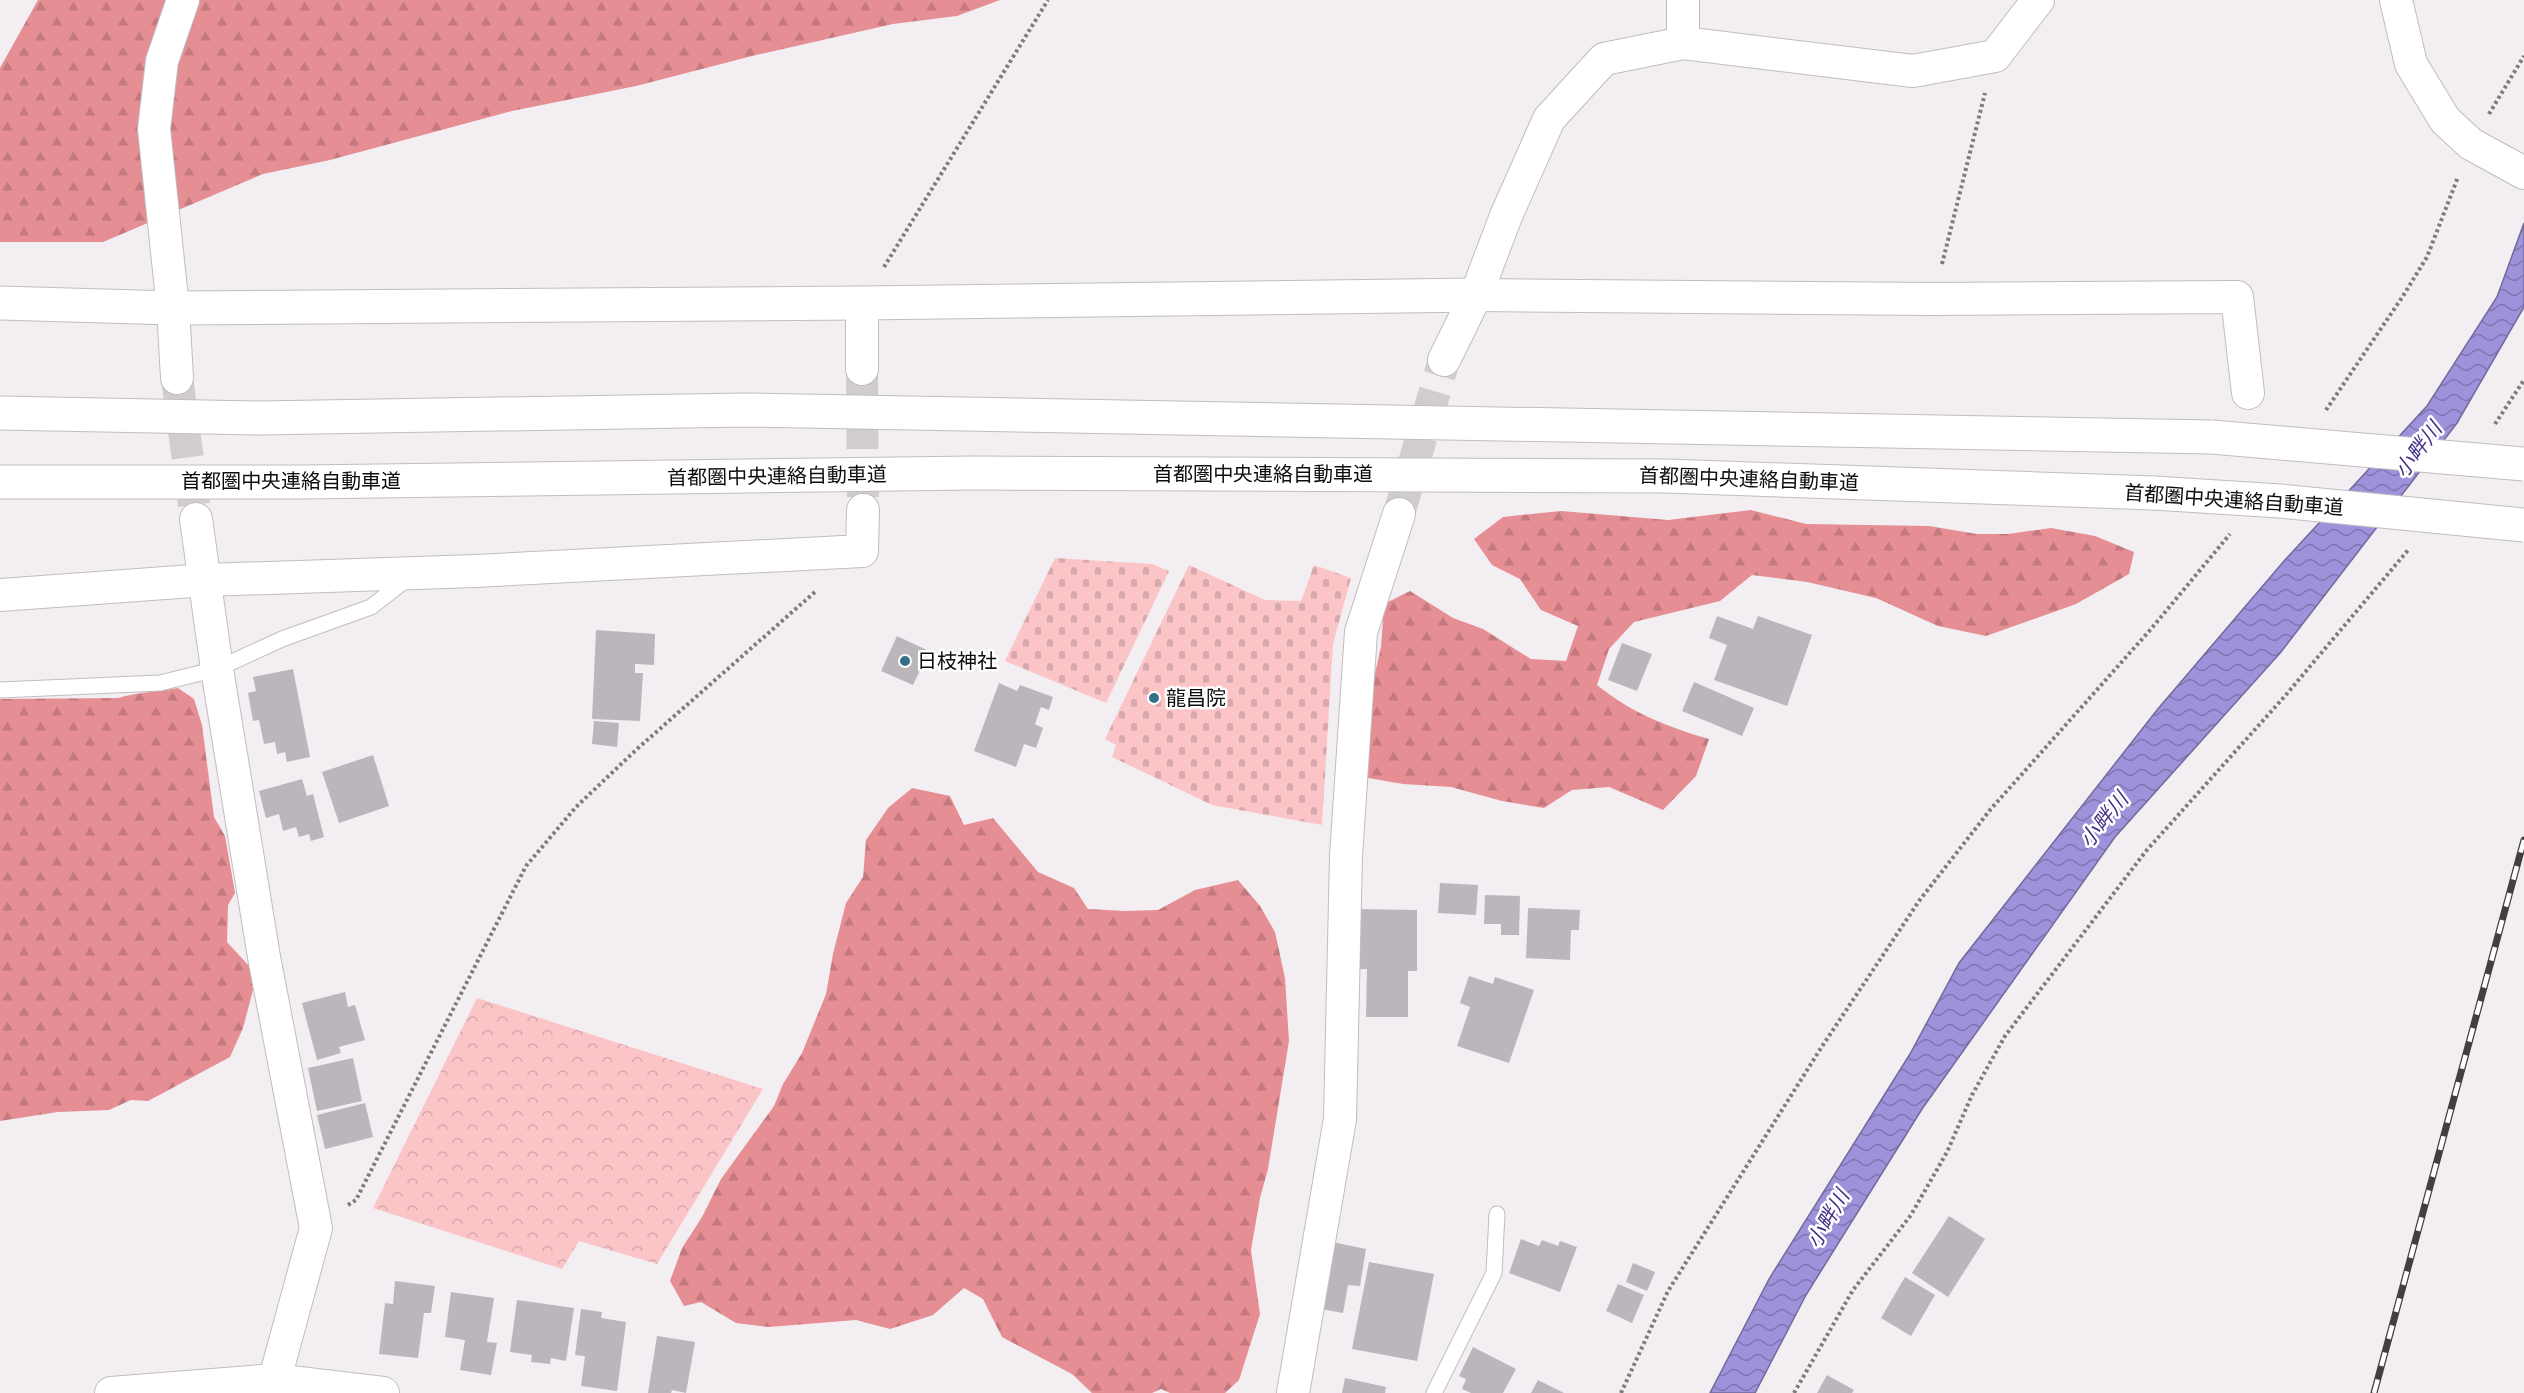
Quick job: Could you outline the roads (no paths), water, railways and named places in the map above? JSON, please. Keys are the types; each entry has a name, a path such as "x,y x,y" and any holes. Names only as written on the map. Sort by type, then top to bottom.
{"main road":[{"path":"0,303 173,308 862,303 1476,295"},
{"path":"0,413 259,418 744,410 2212,437 2524,464"},
{"name":"首都圏中央連絡自動車道","path":"0,482 303,482 974,473 1655,476 2154,493 2280,501 2524,525"}],"street":[{"path":"177,378 173,308 154,129 162,61 183,0"},
{"path":"1683,0 1683,43"},
{"path":"1444,360 1476,295 1506,216 1549,119 1604,59 1683,43 1913,71 1995,56 2038,0"},
{"path":"2396,0 2411,64 2445,120 2480,149 2524,172"},
{"path":"1476,295 1933,299 2237,297 2248,393"},
{"path":"862,303 862,369"},
{"path":"0,595 206,580 414,573 862,551 863,510"},
{"path":"1293,1393 1340,1119 1346,856 1361,632 1399,514"},
{"path":"196,519 217,669 264,957 316,1228 272,1386"},
{"path":"111,1393 272,1386 383,1393"}],"lane":[{"path":"0,690 160,683 217,669 282,639 371,607 414,573"},
{"path":"1434,1393 1494,1273 1497,1214"}],"water":[{"name":"小畔川","path":"2524,223 2524,307 2457,423 2281,652 2115,837 1922,1109 1806,1295 1755,1393 1710,1393 1769,1279 1910,1054 1959,963 2157,710 2284,561 2427,406 2497,297"}],"tunnel":[{"path":"1399,514 1444,360"},
{"path":"862,369 863,510"},
{"path":"177,378 196,519"}],"railway":[{"path":"2374,1393 2524,840"}],"place":[{"name":"日枝神社","path":"905,661"},
{"name":"龍昌院","path":"1154,698"}]}
